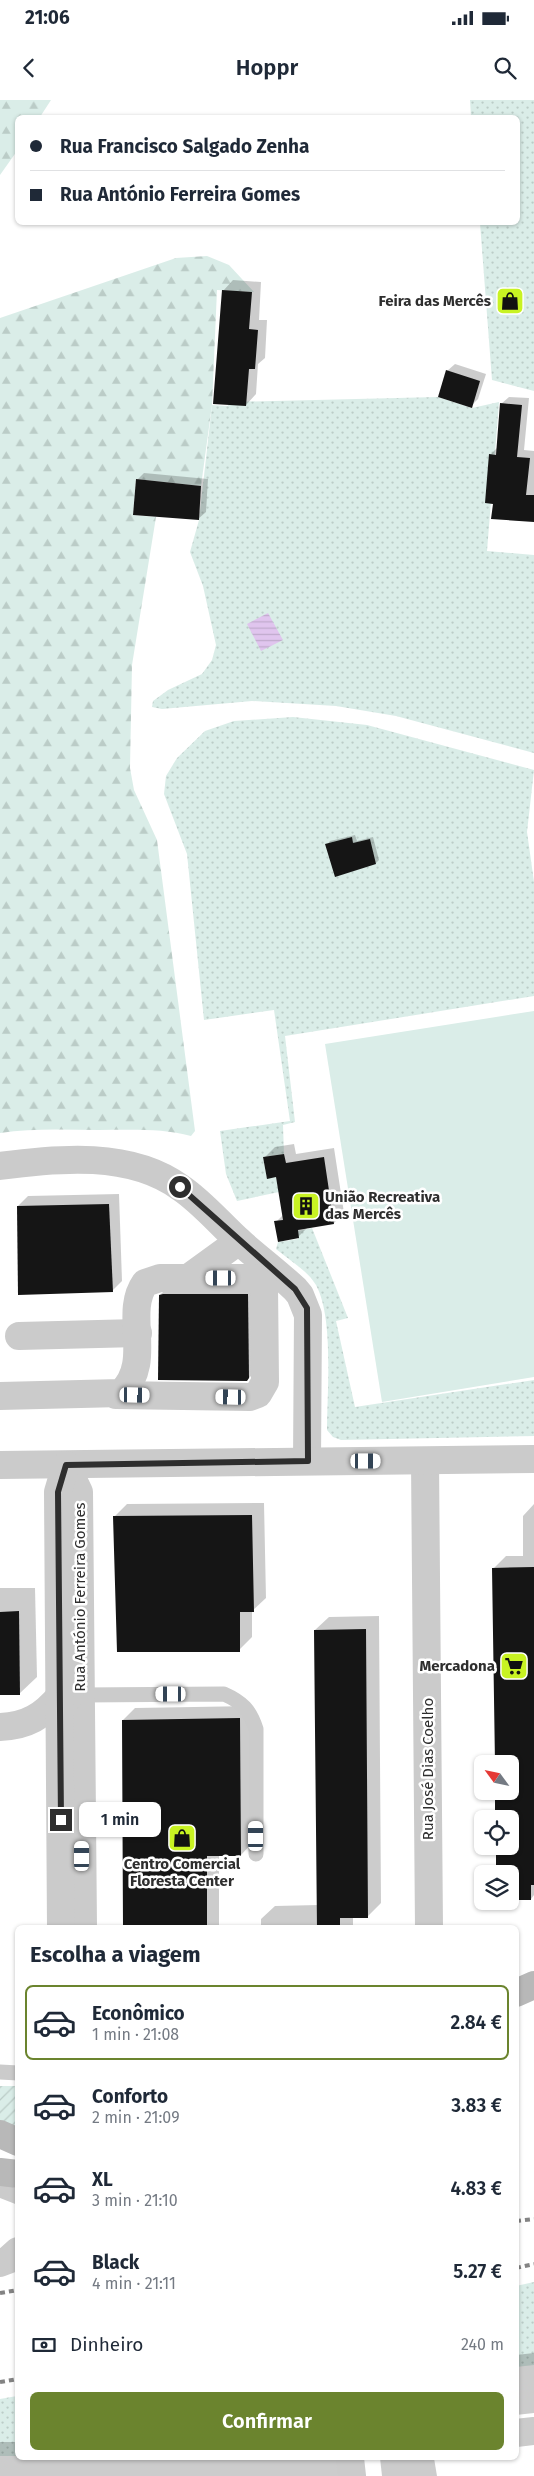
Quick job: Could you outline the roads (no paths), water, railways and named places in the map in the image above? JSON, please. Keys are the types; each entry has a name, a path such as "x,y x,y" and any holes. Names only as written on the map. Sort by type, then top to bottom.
{"street":[{"path":"0,1166 55,1160 116,1163 141,1168 162,1176 180,1187 295,1289 307,1308 308,1461"},
{"path":"188,1278 239,1241"},
{"path":"0,1396 250,1397 258,1394 266,1382 264,1286 254,1278 160,1278 145,1283 138,1298 136,1370 125,1389 116,1395"},
{"path":"20,1336 138,1333"},
{"path":"0,1465 534,1459"},
{"name":"Rua José Dias Coelho","path":"425,1461 429,1925"},
{"name":"Rua António Ferreira Gomes","path":"66,1465 58,1492 83,1925"},
{"path":"0,1727 30,1722 70,1696"},
{"name":"Rua António Ferreira Gomes","path":"61,1925 70,1696"},
{"path":"519,1978 534,1973"},
{"path":"519,1992 534,1985"},
{"path":"0,2134 15,2141"},
{"path":"0,2172 15,2174"},
{"path":"0,2263 8,2260 15,2254"},
{"path":"519,2433 534,2431"},
{"path":"350,2460 352,2476"}],"lane":[{"path":"70,1696 224,1694 238,1700 250,1711 256,1728 256,1854"},
{"path":"0,2072 15,2073"},
{"path":"0,2190 15,2196"}],"railway":[{"path":"519,2221 534,2219"},
{"path":"519,2267 534,2264"},
{"path":"0,2293 15,2290"},
{"path":"0,2382 15,2380"}],"place":[{"name":"Feira das Mercês","path":"510,301"},
{"name":"União Recreativa das Mercês","path":"306,1206"},
{"name":"Mercadona","path":"514,1666"},
{"name":"Centro Comercial Floresta Center","path":"182,1838"}]}
